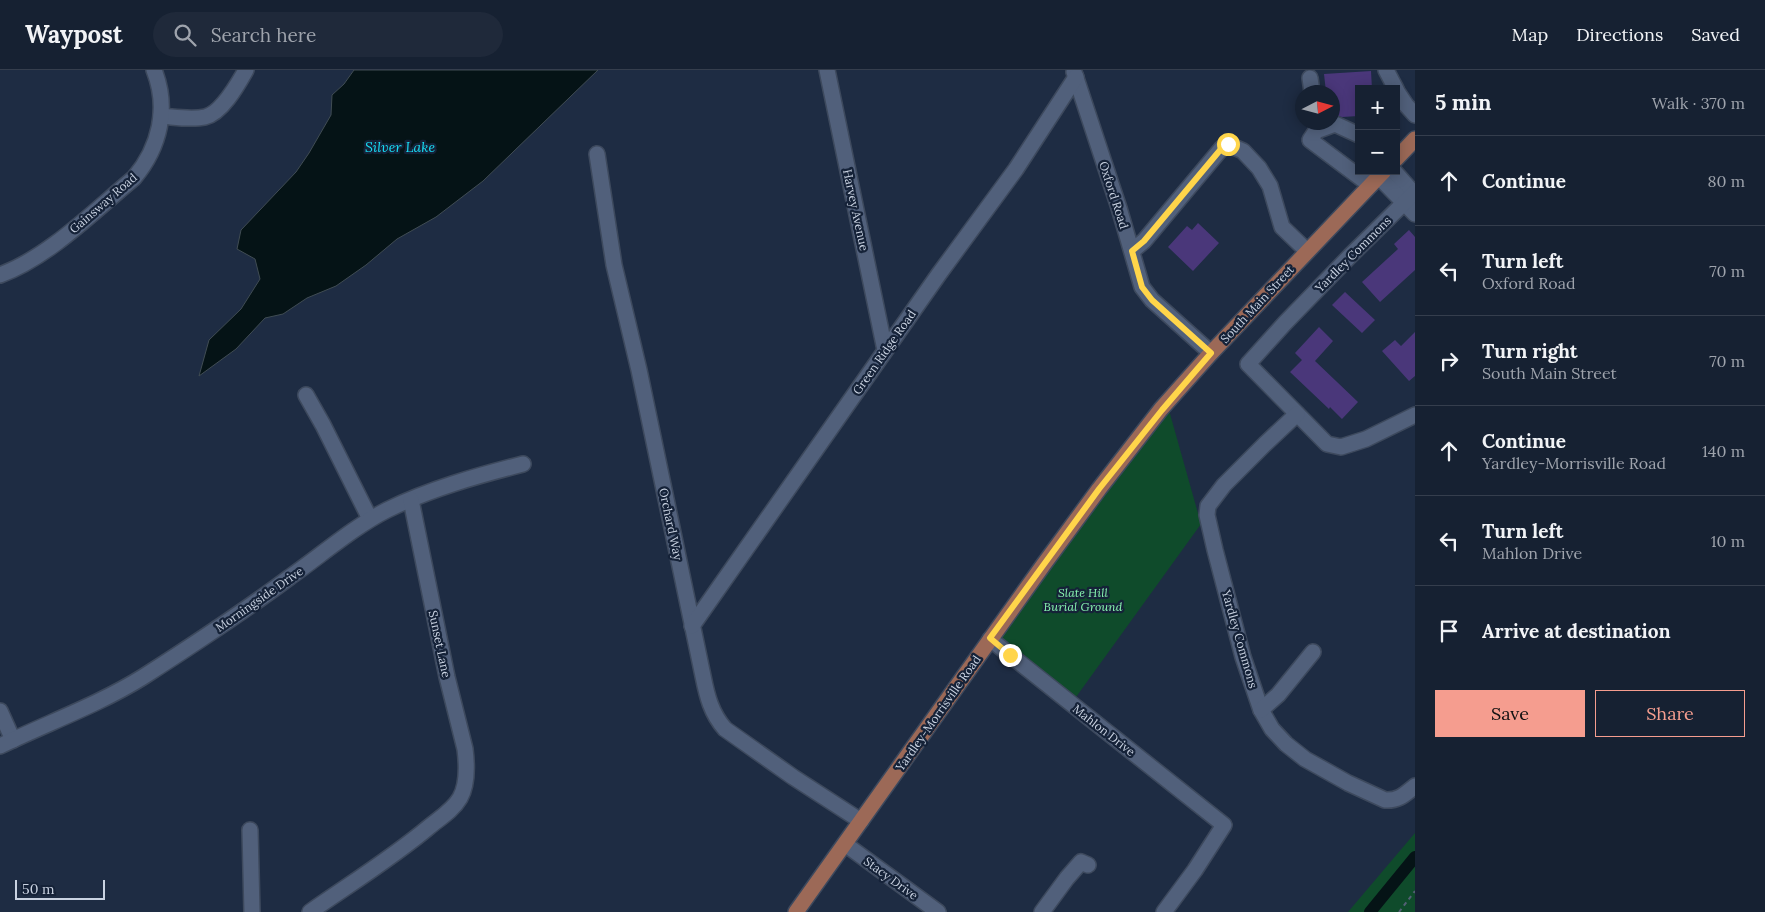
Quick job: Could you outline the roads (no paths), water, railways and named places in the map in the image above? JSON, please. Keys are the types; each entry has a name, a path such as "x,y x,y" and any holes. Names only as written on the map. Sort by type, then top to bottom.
{"main road":[{"path":"1400,155 1415,139"},
{"name":"South Main Street","path":"1135,443 1211,353 1378,178"},
{"name":"Yardley-Morrisville Road","path":"796,912 990,638 1135,443"}],"street":[{"name":"Gainsway Road","path":"0,274 23,265 49,249 134,178 150,157 157,138 162,99 154,70"},
{"path":"161,116 188,118 206,117 216,113 246,70"},
{"name":"Harvey Avenue","path":"826,70 885,350"},
{"path":"1386,70 1394,85"},
{"name":"Green Ridge Road","path":"692,626 885,350 1016,168 1074,74"},
{"name":"Oxford Road","path":"1074,74 1142,287 1152,300 1211,353"},
{"path":"1400,96 1406,106 1415,115"},
{"path":"1340,126 1355,133"},
{"path":"1315,130 1310,140 1413,200"},
{"path":"1132,251 1144,241 1221,149 1228,144 1243,151 1259,168 1270,186 1282,227 1307,252"},
{"name":"Orchard Way","path":"597,154 614,265 639,370 711,709 724,728 793,777 861,821"},
{"path":"1397,175 1413,200"},
{"name":"Yardley Commons","path":"1413,200 1336,269 1248,364 1327,444 1341,447 1366,439 1415,415"},
{"path":"306,395 324,426 370,519"},
{"name":"Yardley Commons","path":"1297,414 1224,485 1208,506 1207,515 1238,639 1261,710 1272,729 1286,744 1305,759 1376,797 1392,800 1401,798 1415,786"},
{"name":"Morningside Drive","path":"6,743 105,698 142,678 282,583 370,519 411,500 473,477 522,464"},
{"name":"Sunset Lane","path":"310,912 402,850 454,807 464,788 465,749 447,677 411,500"},
{"name":"Mahlon Drive","path":"990,638 1224,825 1164,912"},
{"path":"1261,710 1278,695 1313,652"},
{"path":"0,711 6,743"},
{"path":"250,830 252,912"},
{"name":"Stacy Drive","path":"845,844 938,912"},
{"path":"1042,912 1081,862 1088,865"}],"water":[{"name":"Silver Lake","path":"354,70 598,70 483,181 436,217 397,239 366,265 336,286 307,298 283,314 265,318 236,349 199,376 209,340 241,309 260,279 255,259 237,249 241,230 296,172 331,115 332,95 344,84"}],"waterway":[{"path":"1370,912 1415,857"}],"park label":[{"name":"Slate Hill Burial Ground","path":"1083,599"}]}
